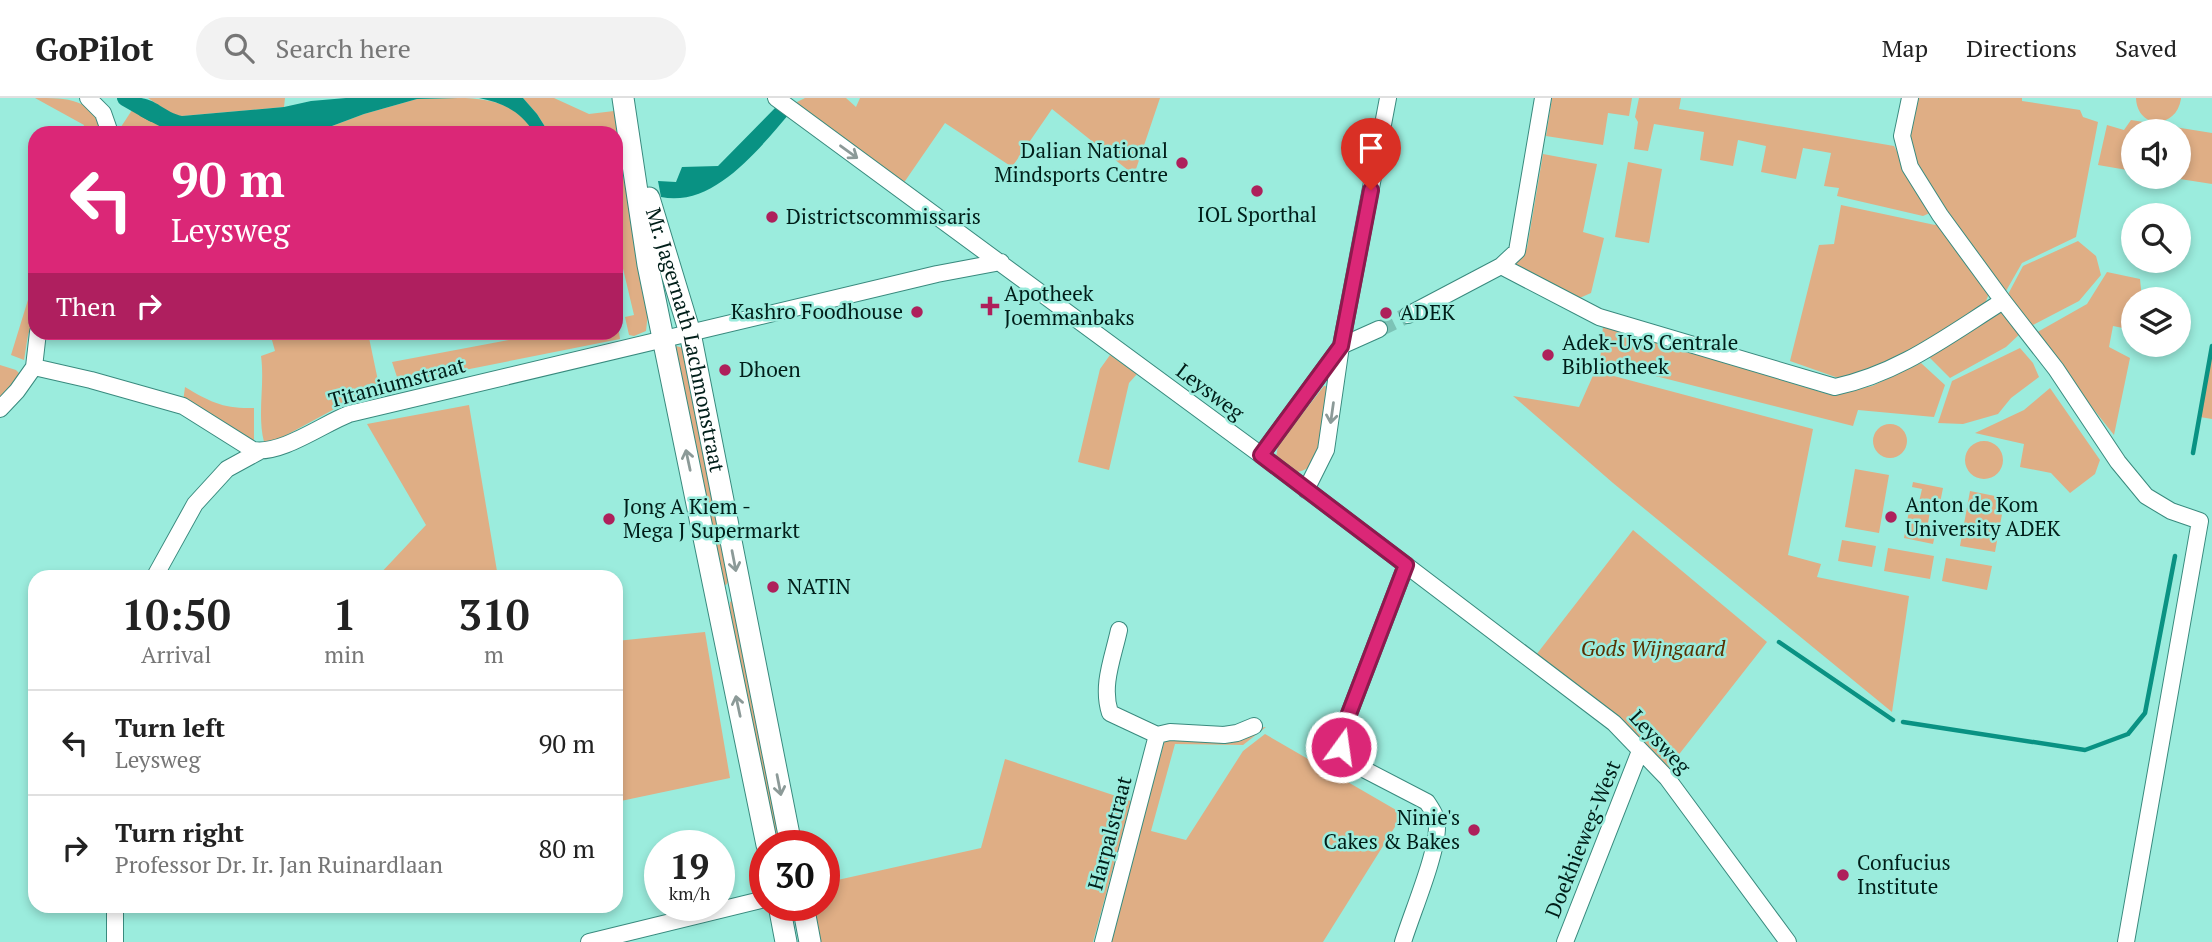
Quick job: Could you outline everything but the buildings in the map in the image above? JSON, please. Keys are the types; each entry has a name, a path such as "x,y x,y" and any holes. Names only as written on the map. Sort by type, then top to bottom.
{"main road":[{"name":"Mr. Jagernath Lachmonstraat","path":"624,106 690,333 788,830"},
{"name":"Mr. Jagernath Lachmonstraat","path":"624,106 647,259 764,830"},
{"path":"782,921 786,942"},
{"path":"806,921 810,942"}],"street":[{"path":"88,98 103,113 108,126"},
{"name":"Leysweg","path":"776,98 1261,455 1614,723 1667,778 1788,942"},
{"path":"1306,490 1326,450 1341,346 1388,98"},
{"path":"1408,315 1501,266 1517,251 1543,98"},
{"path":"1910,98 1902,136 1910,167 1940,215 2056,369 2118,462 2146,496 2171,511 2200,521 2126,942"},
{"path":"663,339 937,274 1001,262"},
{"path":"1501,266 1599,317 1835,387 1863,381 1903,365 2003,301"},
{"path":"1261,455 1341,346 1379,329"},
{"name":"Titaniumstraat","path":"158,570 195,504 227,469 260,451 289,443 349,414 663,339"},
{"path":"0,409 34,367 37,340"},
{"path":"34,367 91,380 183,407 253,450 260,451"},
{"path":"1403,942 1429,863 1437,828 1435,814 1426,802 1346,760 1341,747 1342,732 1406,565"},
{"path":"1119,630 1107,678 1106,698 1110,713 1157,735 1170,732 1224,735 1254,726"},
{"name":"Harpalstraat","path":"1103,942 1157,735"},
{"name":"Doekhieweg-West","path":"1565,942 1640,751"},
{"path":"589,942 749,903"},
{"path":"115,913 115,942"}],"green space":[{"path":"35,98 78,102 93,113 98,126 84,125"},
{"path":"148,98 285,98 284,107 182,116 173,115"},
{"path":"523,98 554,98 589,114 614,111 616,126 545,126"},
{"path":"805,98 846,98 856,107 860,98 1160,98 1134,175 1052,109 1012,167 945,123 903,184 793,104"},
{"path":"1552,98 1632,98 1629,116 1608,113 1603,145 1546,136"},
{"path":"1639,98 1681,98 1679,109 1894,146 1930,213 1923,216 1837,196 1839,188 1824,186 1831,153 1803,148 1796,179 1761,172 1766,146 1738,140 1733,166 1700,160 1704,132 1654,124 1648,151 1634,149 1638,122 1635,117"},
{"path":"1913,98 2022,98 2022,101 2080,110 2083,117 2098,122 2076,237 2022,263 2002,298 1911,165 1905,136"},
{"path":"2136,98 2181,98 2178,109 2167,119 2148,119 2138,108"},
{"path":"417,99 492,101 520,115 529,126 332,126"},
{"path":"134,107 162,126 122,126"},
{"path":"2107,125 2121,129 2121,169 2098,165"},
{"path":"2191,130 2212,133 2212,184 2191,181"},
{"path":"1543,154 1597,164 1583,232 1604,238 1591,293 1575,300 1511,265 1527,248"},
{"path":"1628,162 1662,169 1649,243 1615,237"},
{"path":"623,175 648,313 646,331 634,336 629,335 625,317 634,315 623,269"},
{"path":"1841,205 1935,225 1940,220 1990,291 1984,306 1895,362 1841,379 1790,361 1819,245 1834,244"},
{"path":"2078,241 2096,256 2101,275 2079,301 2027,328 2005,300 2023,266"},
{"path":"2107,272 2140,279 2141,287 2121,287 2121,328 2113,326 2109,347 2121,353 2121,357 2130,358 2114,435 2034,334 2087,304"},
{"path":"28,300 28,335 24,360 11,355"},
{"path":"2002,305 2023,331 2006,347 1950,378 1923,351"},
{"path":"1603,326 1831,395 1872,386 1921,363 1945,385 1934,417 1858,410 1853,426 1600,362"},
{"path":"272,340 369,340 381,395 340,406 281,438 264,442 261,421 261,356 275,351"},
{"path":"508,340 615,340 399,383 392,362"},
{"path":"2212,346 2212,419 2200,417"},
{"path":"673,347 683,348 730,579 723,586"},
{"path":"2020,348 2033,363 2039,377 2011,398 1998,414 1963,424 1938,423 1952,381"},
{"path":"1110,355 1137,374 1129,383 1109,470 1078,462 1100,369"},
{"path":"0,365 16,370 21,375 0,401"},
{"path":"1595,371 1813,429 1788,555 1821,564 1817,577 1909,596 1892,712 1613,483 1513,396 1579,407"},
{"path":"1324,386 1330,387 1318,455 1309,467 1294,472 1276,458 1278,445"},
{"path":"185,387 218,404 254,408 254,441 213,415 183,402"},
{"path":"2050,388 2100,460 2095,474 2070,493 2051,473 2020,467 2024,444 1975,433 2024,410"},
{"path":"469,405 497,570 384,570 426,525 367,424"},
{"path":"1890,424 1902,429 1907,441 1902,453 1890,458 1878,453 1873,441 1878,429"},
{"path":"1984,441 1997,447 2003,460 1997,473 1984,479 1971,473 1965,460 1971,447"},
{"path":"1855,469 1889,475 1879,533 1845,527"},
{"path":"1913,482 1943,488 1938,513 1930,512 1927,528 1936,530 1933,544 1904,538 1911,500 1919,502 1922,489 1912,487"},
{"path":"1970,491 2005,498 1995,552 1960,546"},
{"name":"Gods Wijngaard","path":"1633,530 1767,642 1666,771 1536,655"},
{"path":"1842,540 1876,546 1872,567 1838,561"},
{"path":"1888,548 1934,556 1930,579 1884,571"},
{"path":"1946,558 1992,566 1987,590 1942,581"},
{"path":"730,602 734,602 781,830 769,830"},
{"path":"705,632 730,778 623,801 623,640"},
{"path":"1266,727 1243,745 1175,744 1151,831 1186,840 1243,751 1265,734 1403,814 1323,942 1108,942 1165,740"},
{"path":"1005,759 1131,801 1093,942 820,942 815,921 840,921 840,879 981,848"}],"water":[{"path":"139,98 145,99 182,116 284,107 346,98 458,98 417,99 332,126 159,126 140,116 134,107"},
{"path":"479,98 523,98 545,126 530,126 511,109"},
{"path":"778,105 789,114 733,173 699,194 680,198 661,197 658,181 676,182 682,167 718,166"}],"waterway":[{"path":"125,98 153,114"},
{"path":"2193,453 2212,346"},
{"path":"1903,722 2085,750 2128,734 2145,713 2175,556"},
{"path":"1779,642 1893,720"}],"tunnel":[{"path":"1379,329 1408,315"}],"place":[{"name":"Dalian National Mindsports Centre","path":"1182,163"},
{"name":"IOL Sporthal","path":"1257,191"},
{"name":"Districtscommissaris","path":"772,217"},
{"name":"Apotheek Joemmanbaks","path":"990,306"},
{"name":"Kashro Foodhouse","path":"917,312"},
{"name":"ADEK","path":"1386,313"},
{"name":"Adek-UvS Centrale Bibliotheek","path":"1548,355"},
{"name":"Dhoen","path":"725,370"},
{"name":"Anton de Kom University ADEK","path":"1891,517"},
{"name":"Jong A Kiem - Mega J Supermarkt","path":"609,519"},
{"name":"NATIN","path":"773,587"},
{"name":"Ninie's Cakes & Bakes","path":"1474,830"},
{"name":"Confucius Institute","path":"1843,875"}],"route":[{"path":"1341,747 1342,732 1406,565 1261,455 1341,346 1371,190"}]}
